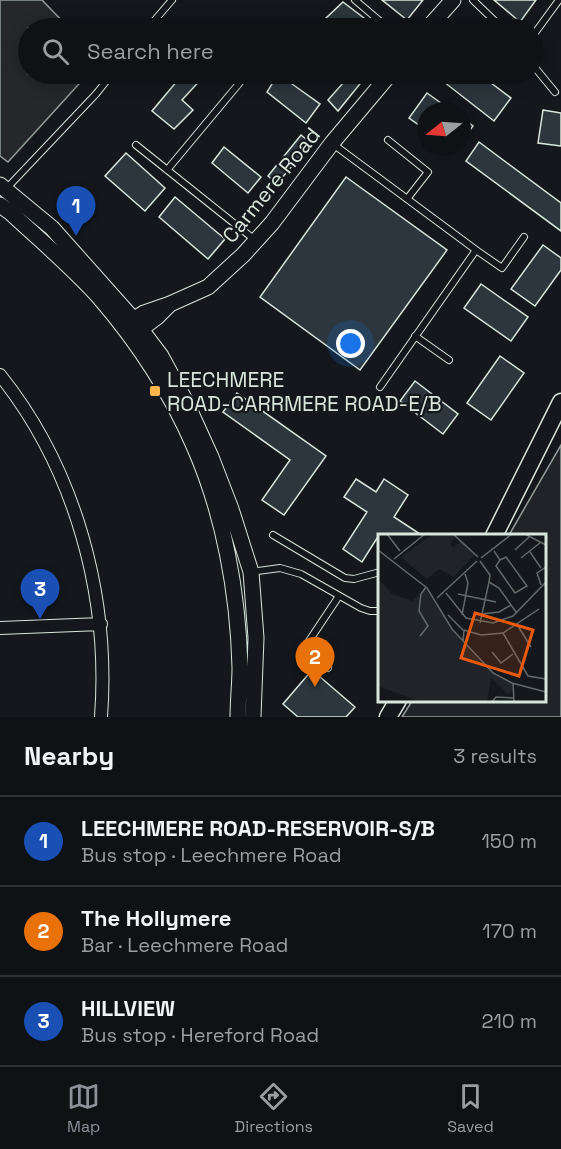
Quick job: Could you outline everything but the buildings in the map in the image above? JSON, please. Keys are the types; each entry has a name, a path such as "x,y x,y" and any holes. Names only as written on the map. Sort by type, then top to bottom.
{"main road":[{"path":"495,534 561,402"},
{"path":"388,717 397,702"}],"street":[{"path":"437,18 453,0"},
{"name":"Carmere Road","path":"132,328 151,309 170,304 208,287 272,223 332,143 382,84"},
{"path":"3,188 52,228 132,328 194,446 213,500 231,576 240,668 238,717"},
{"path":"0,205 161,356 186,402 231,509 251,572 256,638 254,717"},
{"path":"0,375 43,440 76,514 87,553 100,624 103,658 101,717"},
{"path":"0,628 100,624"}],"lane":[{"path":"156,18 171,0"},
{"path":"355,0 376,18"},
{"path":"473,0 492,18"},
{"path":"543,22 559,0"},
{"path":"543,77 555,92"},
{"path":"3,188 104,84"},
{"path":"167,170 239,84"},
{"path":"388,140 428,172 407,199"},
{"path":"332,143 502,268 524,237"},
{"path":"136,145 256,240"},
{"path":"380,387 476,250"},
{"path":"415,336 449,360"},
{"path":"273,535 345,578 354,579 378,573"},
{"path":"251,572 280,568 301,574 361,608 378,611"},
{"path":"328,668 313,657 307,645 339,596"}],"shaded area":[{"path":"0,0 42,0 59,18 18,18 18,84 79,84 8,162 0,156"},
{"path":"561,445 561,717 402,717 411,702 546,702 546,534 510,534"}],"place":[{"name":"LEECHMERE ROAD-RESERVOIR-S/B","path":"76,236"},
{"name":"LEECHMERE ROAD-CARRMERE ROAD-E/B","path":"155,391"},
{"name":"HILLVIEW","path":"40,619"},
{"name":"The Hollymere","path":"315,687"}]}
